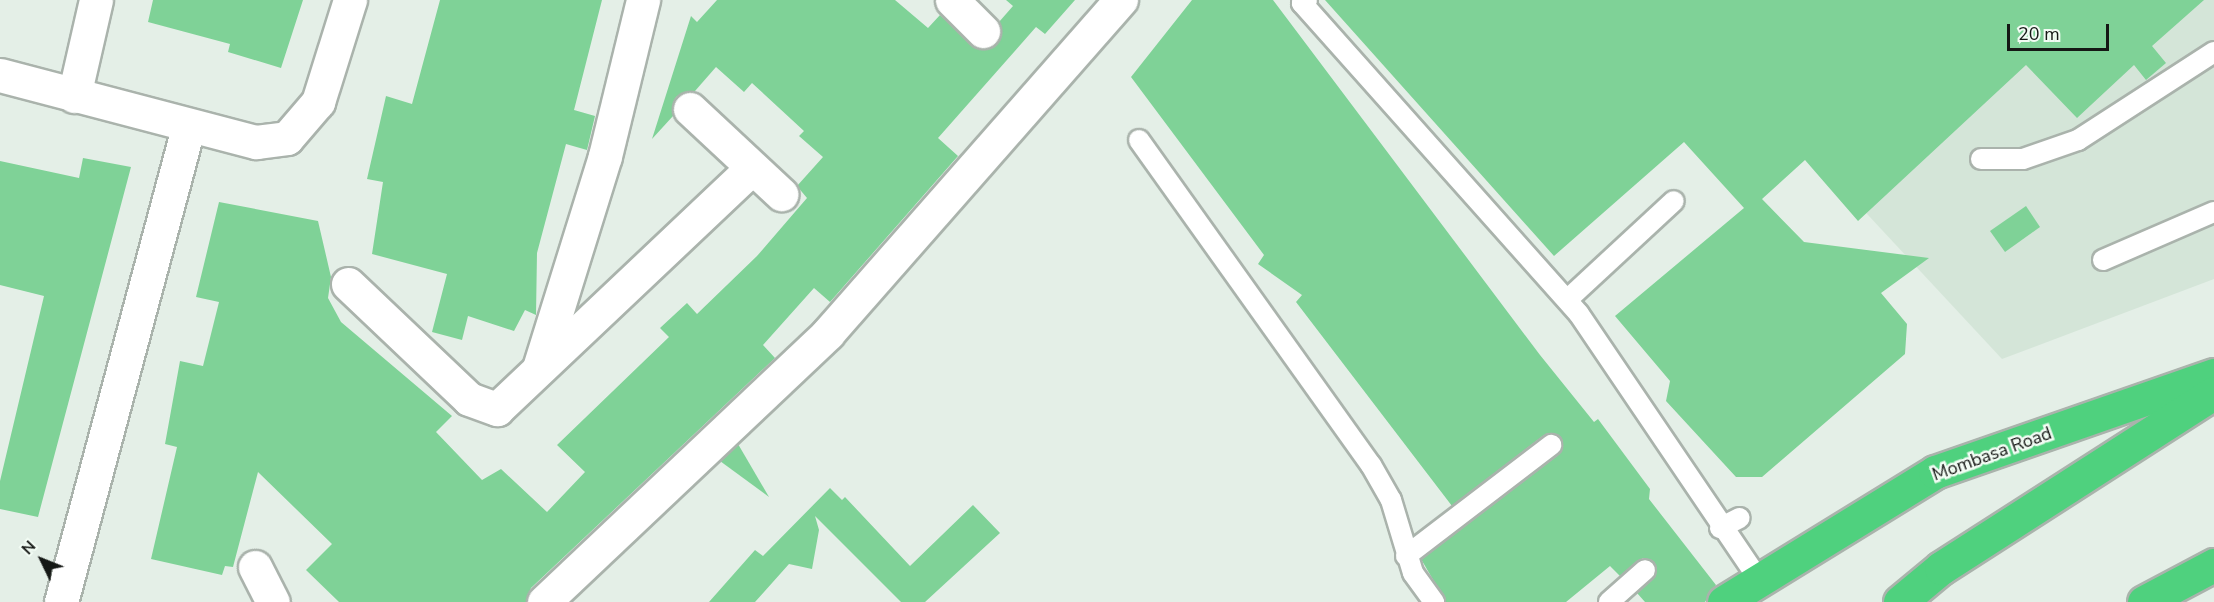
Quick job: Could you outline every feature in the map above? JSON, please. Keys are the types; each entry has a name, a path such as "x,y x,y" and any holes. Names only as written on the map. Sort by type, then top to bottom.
{"highway":[{"name":"Mombasa Road","path":"1724,602 1758,578 1935,472 2214,375"},
{"path":"1900,602 1941,568 2214,393"},
{"path":"2144,602 2214,565"}],"street":[{"path":"75,96 96,0"},
{"path":"0,75 188,127 256,142 298,132 318,102 350,0"},
{"path":"539,370 605,156 643,0"},
{"path":"952,0 983,31"},
{"path":"544,602 828,333 1121,0"},
{"path":"690,109 750,169 782,194"},
{"path":"61,602 188,127"},
{"path":"348,284 478,407 497,409 750,169"},
{"path":"255,567 273,602"}],"lane":[{"path":"1307,0 1302,3 1568,299 1720,528 1758,578"},
{"path":"1981,159 2023,159 2078,140 2214,52"},
{"path":"1139,140 1371,465 1391,500 1406,556 1434,602"},
{"path":"1568,299 1674,201"},
{"path":"2103,260 2214,212"},
{"path":"1406,556 1551,445"},
{"path":"1720,528 1740,518"},
{"path":"1609,602 1645,570"}],"shaded area":[{"path":"1668,0 2214,0 2214,279 2002,359"}],"building":[{"path":"153,0 303,0 281,68 228,52 230,44 148,22"},
{"path":"440,0 602,0 574,110 595,116 587,150 566,144 537,253 536,315 525,310 514,331 468,316 462,340 432,332 447,274 372,254 383,182 367,179 386,96 412,104"},
{"path":"717,0 895,0 928,28 940,15 979,49 988,49 1001,36 999,22 1013,6 1006,0 1075,0 1045,34 1036,27 938,138 958,156 830,302 814,288 763,345 775,358 531,588 526,602 339,602 306,570 332,544 258,472 233,567 225,566 222,575 151,559 177,447 165,444 180,361 203,366 219,302 196,297 219,202 318,221 331,277 328,298 341,322 452,416 436,432 482,480 501,469 547,512 585,472 557,445 669,337 660,328 687,303 697,314 757,256 807,198 797,186 823,157 799,136 804,131 752,83 744,92 716,67 695,91 676,97 673,116 652,139 691,16 697,22"},
{"path":"1192,0 1273,0 1540,355 1594,422 1598,419 1650,489 1649,499 1716,585 1705,602 1645,602 1637,593 1657,568 1643,558 1620,576 1610,566 1566,602 1446,602 1421,559 1558,455 1561,438 1544,435 1452,506 1296,302 1302,295 1258,264 1264,255 1131,77"},
{"path":"1325,0 2204,0 2152,46 2166,63 2146,80 2134,65 2077,118 2026,65 1858,221 1805,160 1762,199 1804,242 1929,258 1881,293 1907,324 1905,354 1762,477 1736,477 1666,401 1670,381 1615,316 1744,208 1684,142 1554,256"},
{"path":"83,158 131,167 38,517 0,509 0,481 44,296 0,285 0,161 79,178"},
{"path":"2026,206 2040,227 2005,252 1990,231"},
{"path":"738,444 769,497 720,461"},
{"path":"830,488 842,500 845,497 910,566 973,505 1000,533 925,602 901,602 815,516 819,530 812,569 789,564 755,602 709,602 755,550 763,556"}]}
